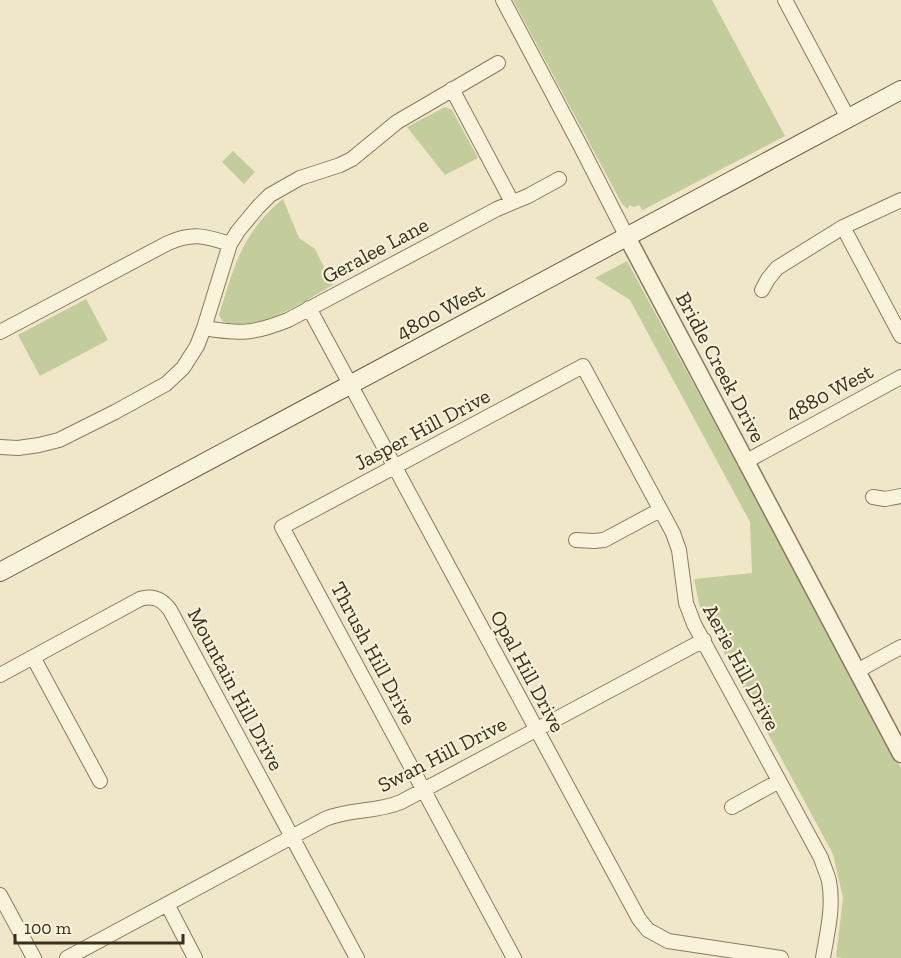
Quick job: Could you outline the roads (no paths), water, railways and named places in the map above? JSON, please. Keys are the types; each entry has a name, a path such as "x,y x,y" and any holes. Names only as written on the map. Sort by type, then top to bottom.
{"main road":[{"name":"4800 West","path":"0,572 901,90"}],"street":[{"name":"Bridle Creek Drive","path":"503,0 745,462 901,753"},
{"path":"785,0 848,118"},
{"path":"0,447 18,448 59,440 166,384 183,368 197,346 230,244 247,220 270,195 300,178 352,159 397,122 498,63"},
{"path":"452,89 512,202"},
{"name":"Geralee Lane","path":"204,328 251,332 288,320 497,209 559,179"},
{"path":"762,290 777,268 843,227 901,200"},
{"path":"843,227 901,336"},
{"path":"0,332 181,237 196,235 230,244"},
{"name":"Opal Hill Drive","path":"309,308 639,920 648,930 668,941 781,958"},
{"name":"Jasper Hill Drive","path":"282,527 583,366"},
{"name":"Aerie Hill Drive","path":"583,366 673,533 679,550 686,603 821,858 828,879 831,899 823,958"},
{"name":"4880 West","path":"745,462 901,377"},
{"path":"873,497 885,500 901,496"},
{"path":"576,540 601,541 660,510"},
{"name":"Thrush Hill Drive","path":"282,527 514,958"},
{"name":"Mountain Hill Drive","path":"0,675 140,599 148,597 161,600 170,610 357,958"},
{"name":"Swan Hill Drive","path":"67,958 332,816 346,812 384,808 401,802 704,640"},
{"path":"857,671 901,647"},
{"path":"33,657 100,781"},
{"path":"732,807 779,781"},
{"path":"0,895 34,958"},
{"path":"167,904 195,958"}]}
